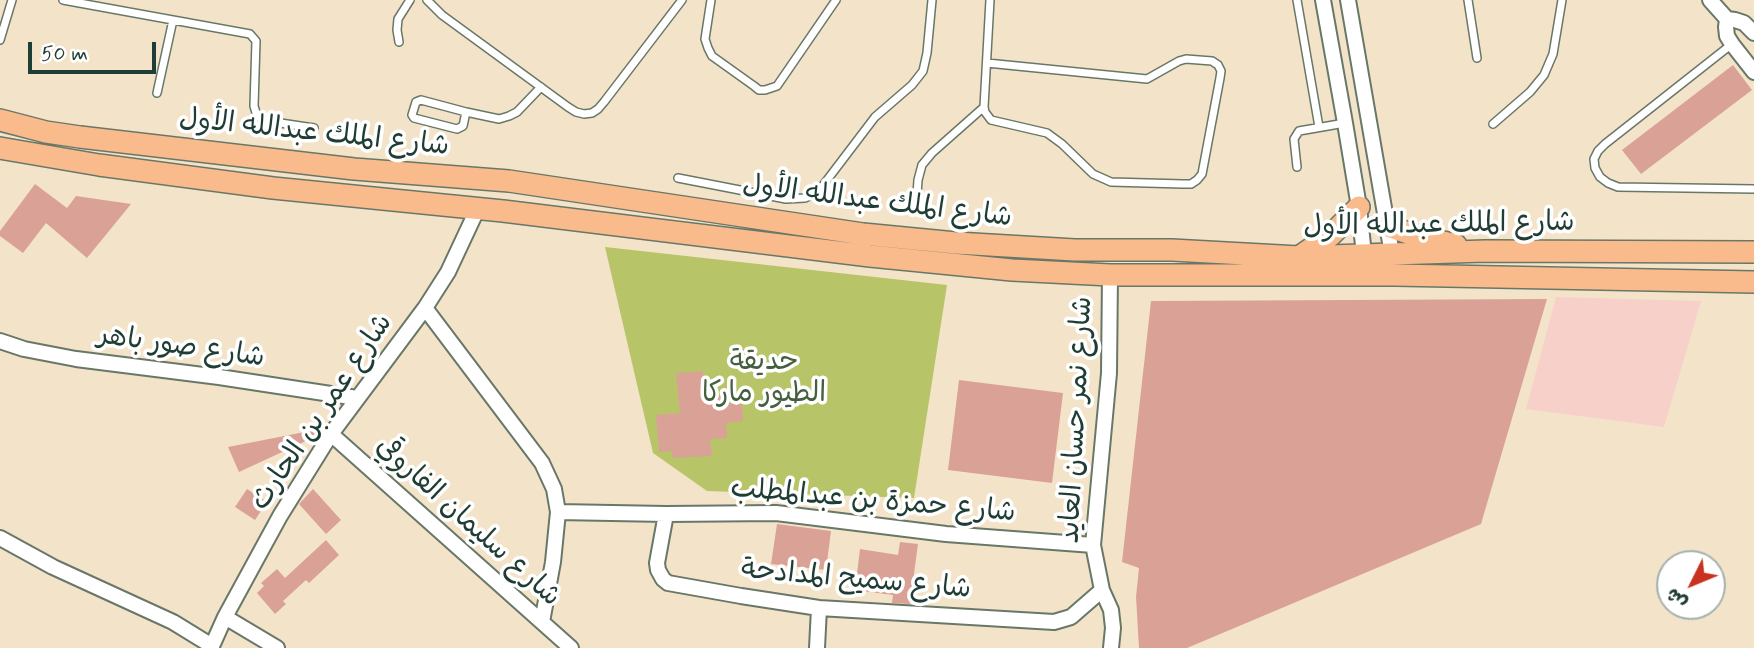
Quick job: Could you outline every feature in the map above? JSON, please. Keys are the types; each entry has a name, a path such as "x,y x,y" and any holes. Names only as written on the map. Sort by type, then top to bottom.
{"main road":[{"name":"شارع الملك عبدالله الأول","path":"0,120 46,132 80,137 354,169 509,181 900,238 1015,248 1172,250 1299,257 1366,265 1395,275 1754,282"},
{"name":"شارع الملك عبدالله الأول","path":"1,150 273,188 1012,270 1110,275 1366,265 1392,254 1485,251 1754,253"},
{"path":"1299,257 1331,235 1359,207"},
{"path":"1388,226 1417,236 1485,251"},
{"path":"1392,254 1395,275"}],"street":[{"path":"1323,0 1359,207 1366,265"},
{"path":"1348,0 1392,254"},
{"path":"1710,0 1727,19 1744,23 1754,33"},
{"path":"1727,19 1727,36 1754,72"},
{"path":"1345,123 1368,119"},
{"name":"شارع عمر بن الحارث","path":"212,647 225,617 280,516 331,435 425,308 448,272 477,209"},
{"name":"شارع نمر حسان العايد","path":"1110,275 1109,373 1093,545 1102,590 1111,610 1111,648"},
{"path":"425,308 542,463 554,489 558,512 553,562 542,622"},
{"name":"شارع صور باهر","path":"0,341 24,349 76,359 357,398"},
{"name":"شارع سليمان الفاروقي","path":"331,435 571,648"},
{"name":"شارع حمزة بن عبدالمطلب","path":"558,512 776,513 946,534 1093,545"},
{"name":"شارع سميح المدادحة","path":"666,514 657,563 660,575 668,583 741,596 819,608 1054,622 1062,621 1081,610 1102,590"},
{"path":"0,538 173,622 212,647"},
{"path":"817,648 819,608"},
{"path":"225,617 277,648"}],"lane":[{"path":"0,40 12,0"},
{"path":"63,0 250,34 257,45 254,106 257,116 267,121 314,128"},
{"path":"115,11 117,0"},
{"path":"399,42 398,19 410,0"},
{"path":"426,0 442,15 541,87 576,112 584,114 598,109 682,0"},
{"path":"711,0 705,39 712,57 759,90 765,90 777,86 836,0"},
{"path":"678,178 786,199 795,200 813,194 821,188 875,117 912,85 923,71 932,0"},
{"path":"987,63 1147,79 1179,61 1212,61 1221,71 1202,174 1191,184 1121,183 1102,179 1086,168 1055,138 1037,130 991,120 984,107 990,0"},
{"path":"1297,0 1319,127"},
{"path":"1468,0 1476,58"},
{"path":"1493,124 1530,92 1544,75 1553,54 1562,0"},
{"path":"157,93 173,20"},
{"path":"1732,44 1605,144 1594,159 1595,168 1600,177 1618,187 1754,189"},
{"path":"466,113 463,126 457,129 412,116 416,102 421,100 491,118 509,116 517,112 541,87"},
{"path":"916,210 922,165 984,107"},
{"path":"1297,167 1294,144 1296,135 1304,130 1345,123"}],"shaded area":[{"path":"1556,297 1701,301 1664,427 1526,409"}],"green space":[{"name":"حديقة الطيور ماركا","path":"605,247 947,285 914,498 707,491 653,453"}],"building":[{"path":"1733,65 1752,90 1641,174 1622,150"},
{"path":"35,184 67,208 76,196 131,204 87,258 46,223 23,253 0,236 0,231"},
{"path":"1547,299 1481,524 1187,648 1139,648 1136,597 1139,568 1122,562 1151,301"},
{"path":"703,371 705,396 729,394 730,404 742,404 743,421 726,423 727,438 710,439 712,456 673,458 672,451 659,452 656,415 680,413 676,373"},
{"path":"959,380 1063,393 1052,483 948,470"},
{"path":"320,429 319,435 239,472 228,447"},
{"path":"247,489 267,502 255,520 235,507"},
{"path":"313,489 341,520 326,534 299,504"},
{"path":"777,524 831,531 826,570 771,564"},
{"path":"326,540 339,555 309,583 306,580 283,601 286,604 275,614 257,593 264,586 261,583 277,569 285,578"},
{"path":"900,542 918,544 910,604 892,603 893,595 855,590 860,549 898,555"}]}
